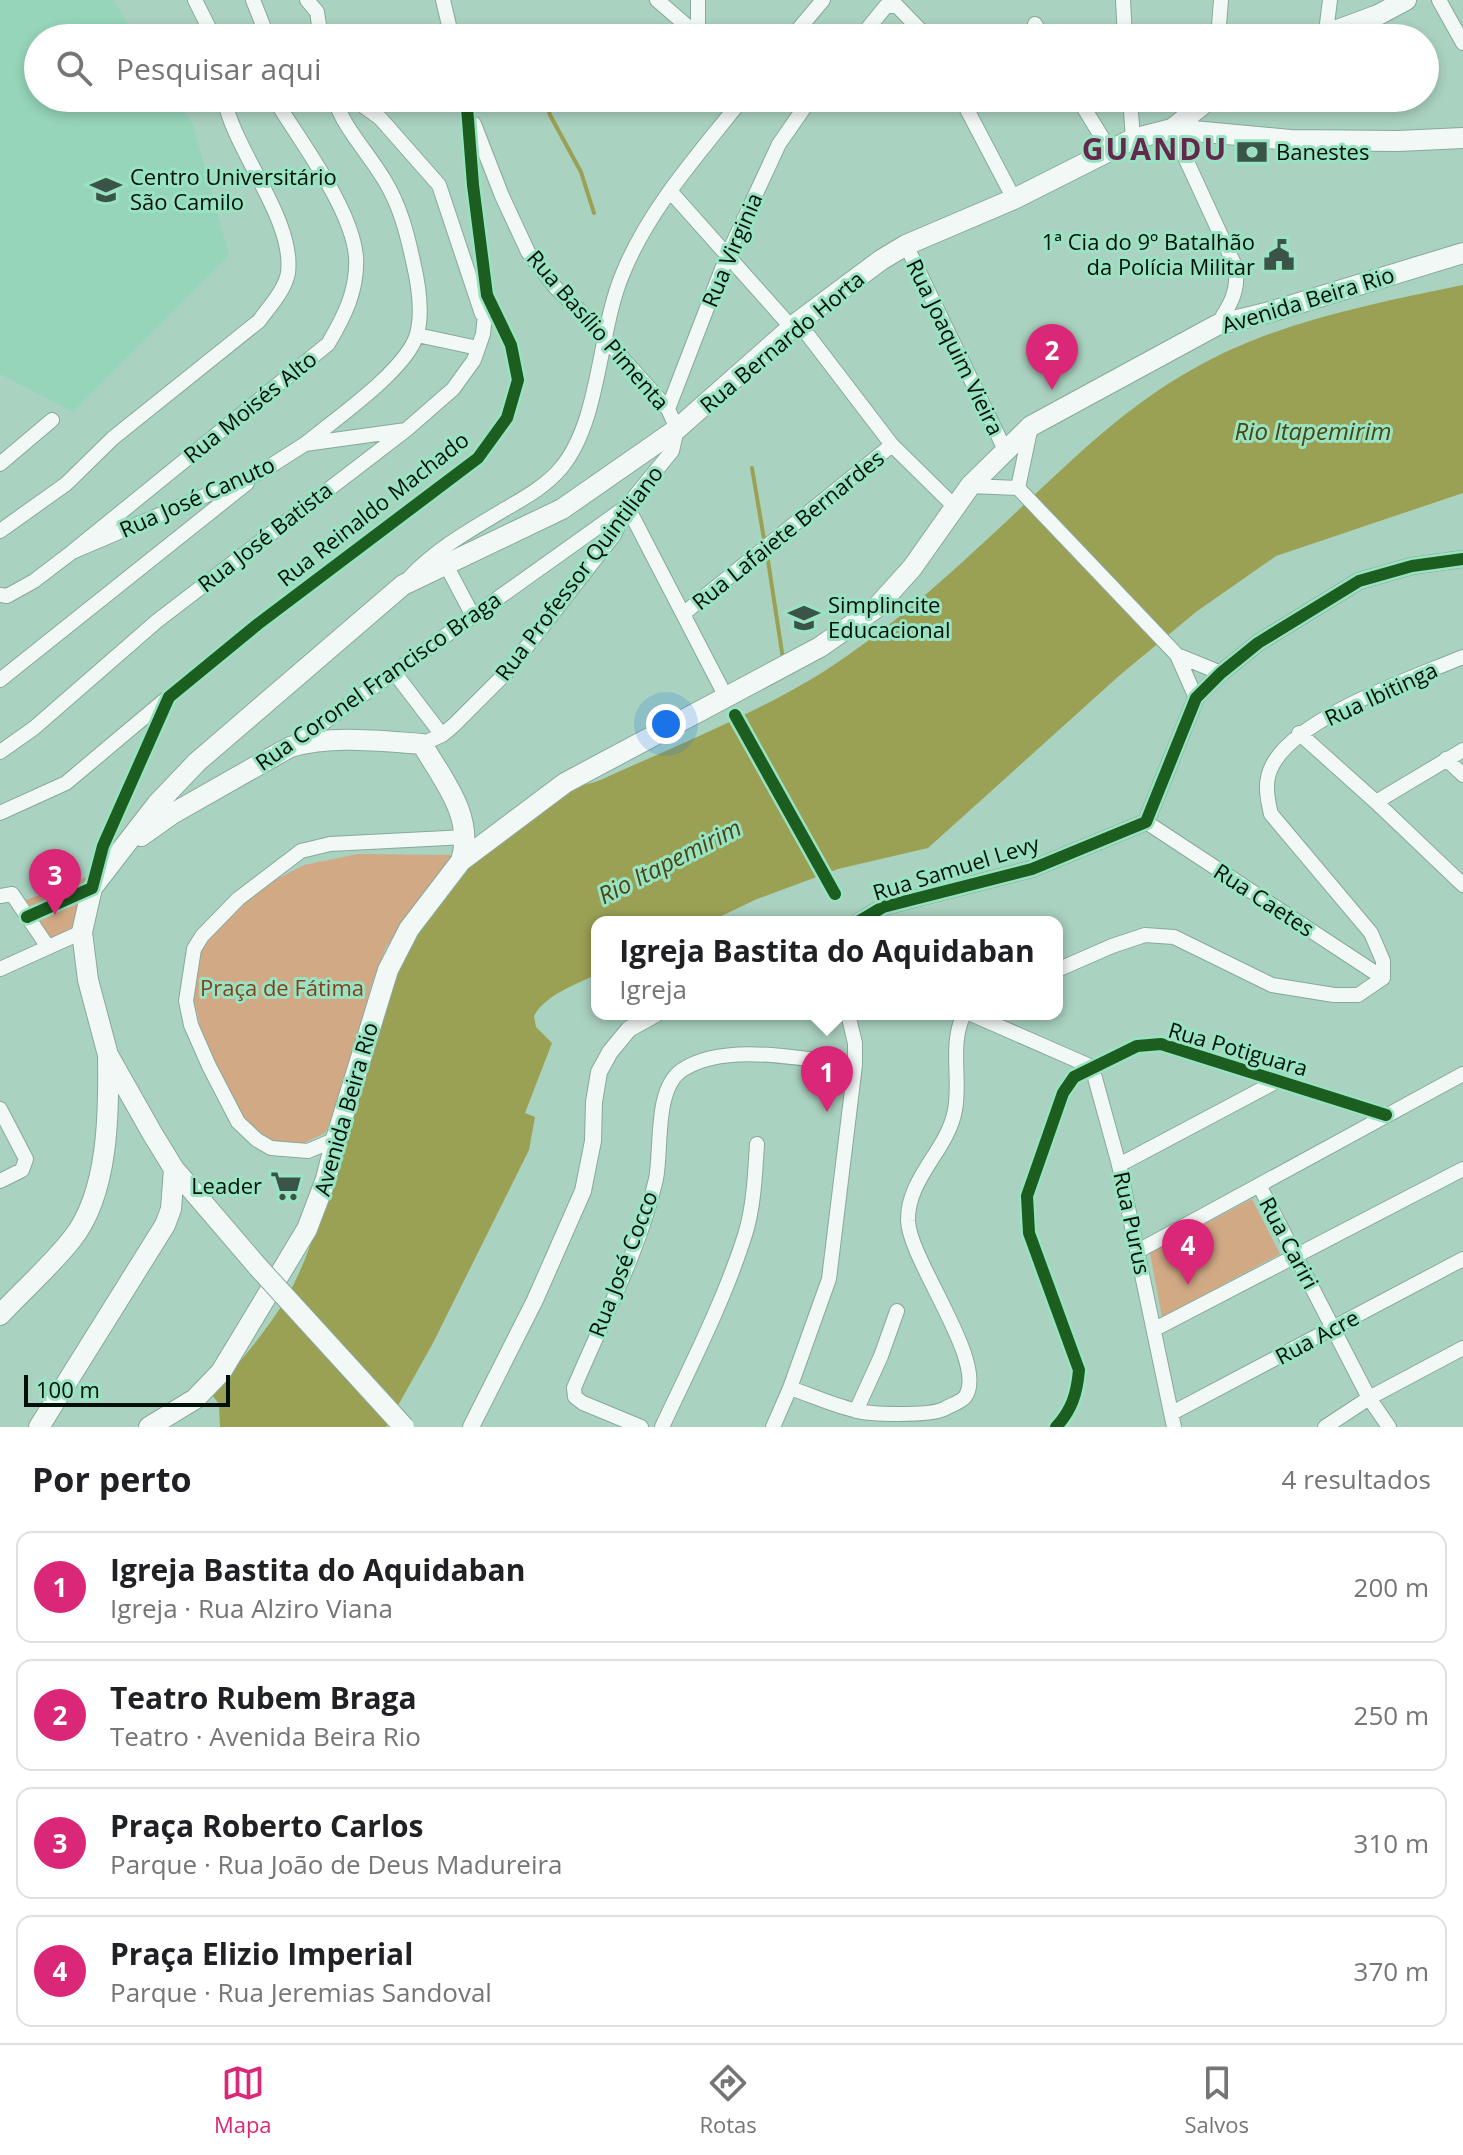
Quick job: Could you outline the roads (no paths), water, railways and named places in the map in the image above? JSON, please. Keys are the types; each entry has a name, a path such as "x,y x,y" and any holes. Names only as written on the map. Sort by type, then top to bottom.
{"main road":[{"path":"1352,24 1406,0"},
{"path":"1172,129 1193,112"},
{"name":"Rua Bernardo Horta","path":"92,888 157,804 197,762 403,585 562,509 677,429 795,325 881,260 906,245 1014,199 1109,149 1172,129 1290,140 1463,138"},
{"name":"Avenida Beira Rio","path":"149,1427 195,1399 221,1372 307,1229 318,1205 388,970 409,929 461,861 565,783 820,647 876,608 912,568 970,486 1031,426 1217,325 1270,312 1463,253"},
{"name":"Rua Professor Quintiliano","path":"290,747 306,742 354,739 422,744"},
{"path":"422,744 460,808 466,837 461,861"},
{"name":"Rua Coronel Francisco Braga","path":"124,847 172,814 290,747"},
{"path":"0,1315 74,1238 94,1196 105,1150 108,1055 88,980 82,932 92,888"},
{"path":"108,1055 174,1169 258,1267 404,1427"},
{"path":"39,1427 165,1225 171,1209 174,1169"}],"street":[{"path":"195,0 207,24"},
{"path":"253,0 262,24"},
{"path":"307,0 317,12 319,24"},
{"path":"443,0 449,24"},
{"path":"657,0 686,24"},
{"path":"698,0 699,24"},
{"path":"801,24 814,6 823,0"},
{"path":"1123,0 1124,24"},
{"path":"1219,24 1221,0"},
{"path":"1324,24 1330,0"},
{"path":"1439,0 1463,43"},
{"path":"871,24 886,6 897,6 914,24"},
{"path":"0,531 66,484 113,438 259,321 275,300 288,274 286,247 228,112"},
{"name":"Rua Moisés Alto","path":"72,552 328,344 345,316 352,296 356,257 349,230 320,170 283,112"},
{"path":"305,444 387,376 407,353 417,335 419,317 416,277 405,224 385,182 338,112"},
{"path":"372,112 439,185 484,321"},
{"name":"Rua Reinaldo Machado","path":"92,888 103,846 169,697 258,624 478,458 507,418 518,380 511,345 487,295 467,112"},
{"name":"Rua Basílio Pimenta","path":"470,112 502,196 528,252 556,288 668,409 677,429"},
{"path":"403,585 445,545 534,492 560,469 575,446 587,412 603,336 622,274 646,225 732,112"},
{"name":"Rua Virginia","path":"668,409 727,256 779,144 801,112"},
{"path":"968,112 1014,199"},
{"path":"1087,112 1109,149"},
{"path":"1131,112 1133,139"},
{"path":"1172,129 1238,278 1236,290 1217,325"},
{"path":"670,191 727,256 795,325 892,445 954,506"},
{"name":"Rua Joaquim Vieira","path":"906,245 1005,450"},
{"name":"Rua José Batista","path":"0,752 34,728 157,621 406,430 453,389 474,360 487,295"},
{"path":"417,335 478,348"},
{"path":"0,464 52,420"},
{"path":"1020,490 1031,426"},
{"name":"Rua Professor Quintiliano","path":"422,744 442,735 507,672 614,535 627,506 672,451 677,429"},
{"name":"Rua José Canuto","path":"0,595 7,596 34,581 72,552 261,472 305,444 406,430"},
{"name":"Rua Lafaiete Bernardes","path":"683,614 892,445"},
{"path":"0,680 261,472"},
{"path":"970,486 1020,490 1175,653 1196,698"},
{"path":"627,506 726,697"},
{"name":"Rua Coronel Francisco Braga","path":"290,747 627,506"},
{"path":"1146,822 1196,698 1221,673 1258,643 1359,581 1412,566 1463,559"},
{"path":"446,565 473,616"},
{"path":"1175,653 1221,673"},
{"name":"Rua Ibitinga","path":"1299,733 1347,707 1463,657"},
{"path":"394,672 442,735"},
{"path":"0,813 66,783 169,697"},
{"path":"1063,967 1145,935 1174,937 1272,985 1334,995 1358,995 1383,978 1383,961 1371,933 1271,814 1265,792 1272,765 1299,733 1463,885"},
{"path":"1376,802 1463,750"},
{"path":"1446,759 1463,775"},
{"name":"Rua Samuel Levy","path":"868,916 883,907 1032,869 1146,822"},
{"name":"Rua Caetes","path":"1146,822 1383,978"},
{"path":"336,1139 308,1151 271,1148 238,1122 209,1066 188,1013 186,1001 194,949 202,936 238,899 301,851 341,843 466,837"},
{"path":"27,917 92,888"},
{"path":"0,896 12,894 48,947"},
{"path":"0,969 82,932"},
{"path":"471,1427 535,1300 583,1191 593,1141 599,1072 610,1052 629,1029 645,1020"},
{"path":"773,1427 829,1279 855,1065 855,1043 849,1020"},
{"path":"790,1388 856,1411 938,1412 964,1399 969,1389 970,1375 958,1337 919,1258 908,1221 916,1189 925,1168 944,1140 955,1110 955,1060 961,1020"},
{"path":"985,1020 1092,1067"},
{"name":"Rua Potiguara","path":"1056,1427 1067,1416 1077,1393 1079,1370 1029,1233 1027,1196 1063,1093 1074,1077 1137,1046 1161,1044 1386,1115"},
{"name":"Rua José Cocco","path":"641,1427 583,1403 575,1397 574,1388 640,1231 656,1178 665,1093 672,1078 705,1059 738,1054 855,1065"},
{"name":"Rua Purus","path":"1092,1067 1119,1165 1173,1420"},
{"path":"1138,1251 1463,1074"},
{"path":"1119,1165 1279,1080"},
{"path":"0,1109 26,1159 22,1170 0,1181"},
{"path":"662,1427 746,1233 757,1144"},
{"path":"1155,1329 1463,1169"},
{"name":"Rua Cariri","path":"1259,1185 1369,1398 1389,1427"},
{"name":"Rua Acre","path":"1173,1420 1463,1259"},
{"path":"856,1411 897,1311"},
{"path":"1325,1427 1369,1398 1463,1348"}],"water":[{"name":"Rio Itapemirim","path":"1463,285 1463,493 1276,556 1196,612 1120,675 928,848 838,869 757,899 722,916 591,916 591,977 554,996 534,1016 536,1027 552,1043 525,1113 535,1117 529,1150 433,1343 386,1427 220,1427 219,1404 212,1395 271,1322 304,1261 373,1038 403,957 425,919 459,879 499,840 557,794 601,780 744,715 798,687 851,653 929,592 1106,430 1170,383 1224,353 1257,339 1324,316"}],"waterway":[{"path":"549,112 581,172 594,213"},
{"path":"752,468 765,545"},
{"path":"767,554 783,659"}],"place":[{"name":"Banestes","path":"1252,152"},
{"name":"Centro Universitário São Camilo","path":"106,190"},
{"name":"1ª Cia do 9º Batalhão da Polícia Militar","path":"1279,255"},
{"name":"Teatro Rubem Braga","path":"1052,390"},
{"name":"Simplincite Educacional","path":"804,618"},
{"name":"Praça Roberto Carlos","path":"55,915"},
{"name":"Igreja Bastita do Aquidaban","path":"827,1112"},
{"name":"Leader","path":"286,1186"},
{"name":"Praça Elizio Imperial","path":"1188,1285"}],"district":[{"name":"GUANDU","path":"1155,150"}],"park label":[{"name":"Praça de Fátima","path":"282,988"}]}
